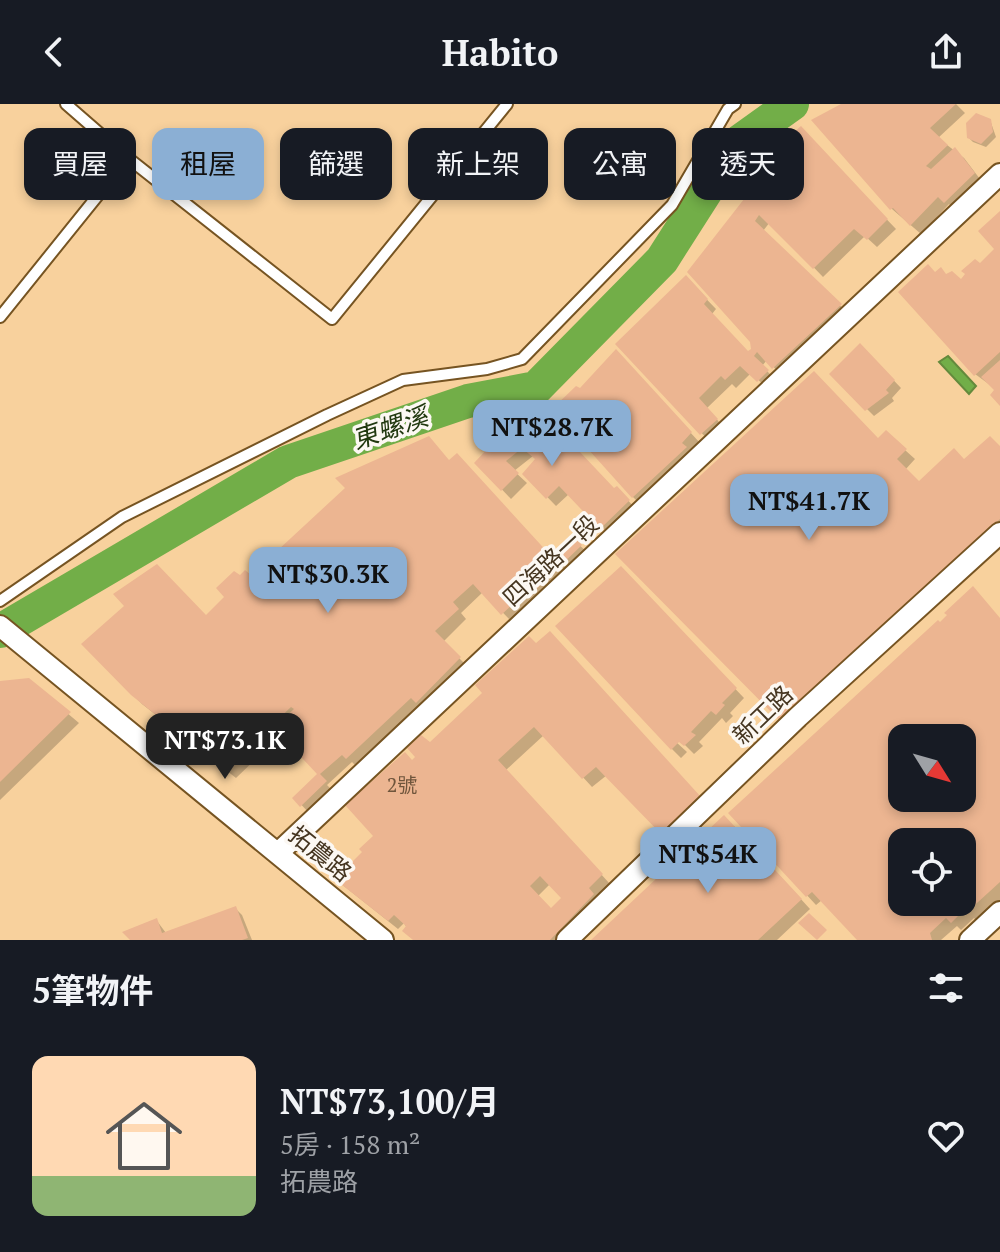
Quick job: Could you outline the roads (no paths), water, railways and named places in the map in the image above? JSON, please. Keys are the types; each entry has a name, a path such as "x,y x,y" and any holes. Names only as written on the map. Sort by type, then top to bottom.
{"street":[{"name":"四海路一段","path":"278,853 1000,174"},
{"name":"新工路","path":"567,940 798,717 1000,533"},
{"name":"拓農路","path":"0,626 383,940"},
{"path":"970,940 1000,912"}],"lane":[{"path":"66,104 94,128"},
{"path":"136,164 332,319 507,104"},
{"path":"0,601 122,517 327,415 403,380 487,369 522,359 672,205 697,157 728,109 735,104"},
{"path":"0,317 94,200"}],"waterway":[{"name":"東螺溪","path":"0,631 288,462 468,401 536,388 662,260 736,144 792,104"}]}
